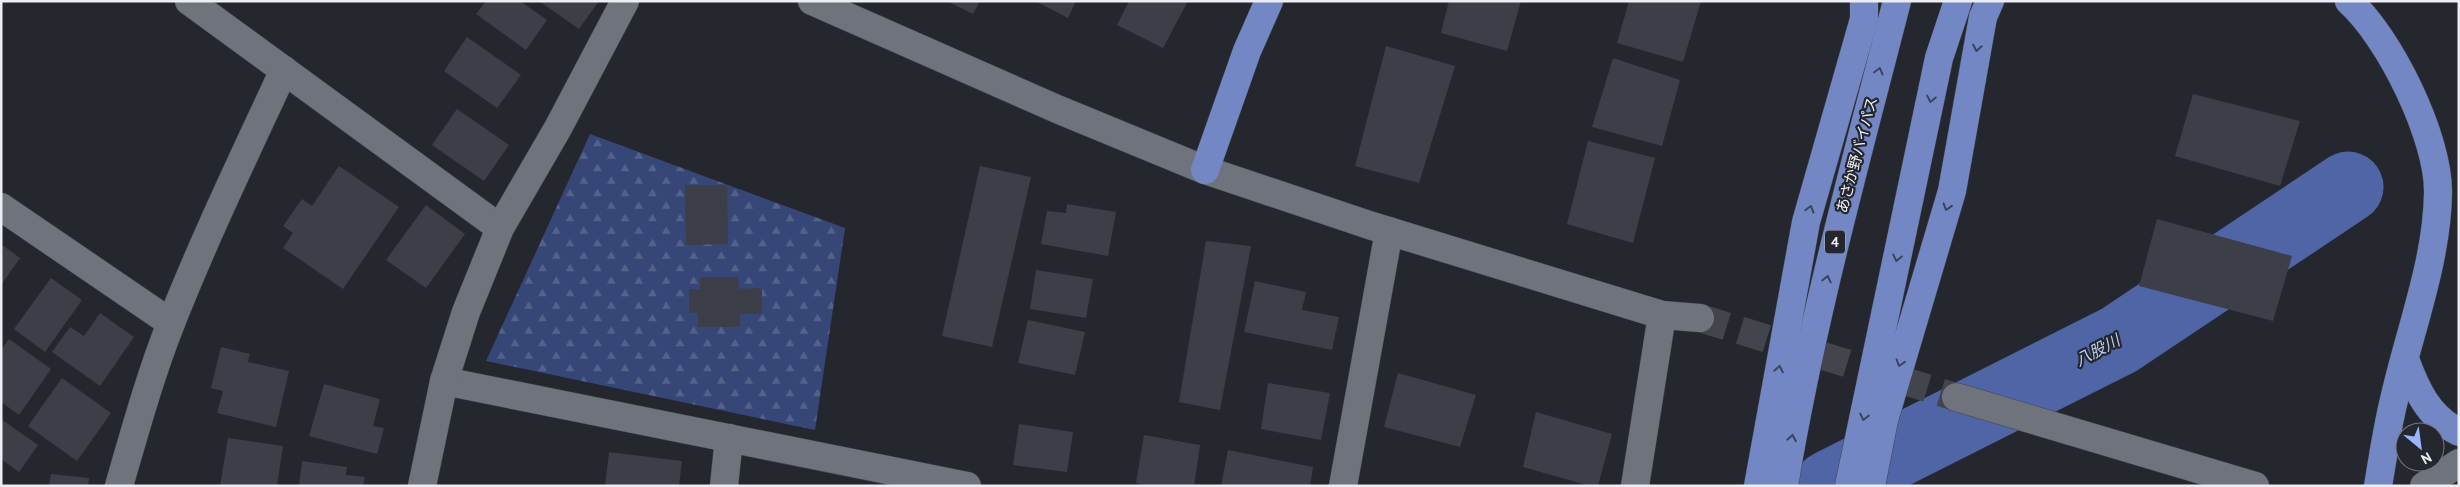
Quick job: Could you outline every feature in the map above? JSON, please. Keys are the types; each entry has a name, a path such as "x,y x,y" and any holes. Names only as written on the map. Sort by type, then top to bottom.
{"highway":[{"path":"1205,170 1247,51 1269,1"},
{"path":"1758,486 1806,222 1864,19 1864,1"},
{"name":"あさか野バイパス","path":"1784,486 1793,431 1842,215 1898,1"},
{"path":"1849,486 1940,58 1958,1"},
{"path":"1871,486 1884,420 1952,192 1983,16 1990,1"},
{"path":"2349,1 2378,32 2405,81 2421,117 2436,175 2438,191 2435,228 2405,358 2393,401 2378,486"},
{"path":"2405,358 2424,402 2435,417 2459,432"}],"street":[{"path":"189,1 500,228"},
{"path":"422,486 444,381 466,312 500,228 558,128 625,1"},
{"path":"812,1 1048,105 1205,170 1389,231 1662,315 1700,318"},
{"path":"119,486 144,398 171,323 284,70"},
{"path":"1,207 171,323"},
{"path":"1344,486 1389,231"},
{"path":"1635,486 1662,315"},
{"path":"444,381 967,486"},
{"path":"1956,397 2255,486"},
{"path":"724,486 729,438"},
{"path":"2424,486 2459,463"}],"green space":[{"path":"590,134 845,228 815,430 486,361"}],"building":[{"path":"486,1 520,1 547,20 526,50 476,14"},
{"path":"539,1 599,1 579,29"},
{"path":"947,1 980,1 973,14"},
{"path":"1035,1 1076,1 1068,18"},
{"path":"1129,1 1188,1 1163,48 1117,25"},
{"path":"1449,1 1521,1 1507,51 1441,33"},
{"path":"1629,1 1701,1 1683,62 1617,43"},
{"path":"467,37 521,75 497,108 444,71"},
{"path":"1386,46 1455,66 1419,183 1355,166"},
{"path":"1613,58 1680,80 1662,146 1592,127"},
{"path":"2193,94 2300,121 2280,186 2175,156"},
{"path":"457,109 509,145 484,181 432,145"},
{"path":"1588,141 1655,158 1633,243 1567,224"},
{"path":"339,166 399,207 343,289 283,248 293,233 283,226 302,199 312,206"},
{"path":"980,166 1031,177 992,347 942,336"},
{"path":"685,185 727,185 728,244 686,245"},
{"path":"1067,204 1116,212 1108,256 1041,244 1047,211 1066,213"},
{"path":"426,205 465,234 426,288 386,260"},
{"path":"2157,219 2292,256 2273,321 2139,286"},
{"path":"1206,241 1251,246 1220,410 1179,402"},
{"path":"1,244 20,258 1,285"},
{"path":"1036,270 1093,279 1086,318 1030,309"},
{"path":"700,277 738,277 739,289 762,288 762,314 740,314 740,327 698,327 698,313 689,313 689,289 700,289"},
{"path":"51,278 82,300 45,352 14,329"},
{"path":"1255,281 1306,292 1302,310 1339,317 1332,350 1244,332"},
{"path":"100,313 134,337 100,386 52,352 70,327 84,336"},
{"path":"1028,320 1085,332 1075,375 1018,363"},
{"path":"9,339 51,369 19,415 1,402 1,350"},
{"path":"221,347 250,354 248,362 289,371 276,427 217,413 223,391 211,388"},
{"path":"1398,373 1476,395 1460,447 1384,427"},
{"path":"62,378 111,413 77,461 28,426"},
{"path":"1268,383 1330,393 1321,440 1261,429"},
{"path":"324,384 380,399 373,426 384,428 377,454 309,436"},
{"path":"1536,412 1612,434 1598,486 1590,486 1523,467"},
{"path":"1,419 38,445 19,472 1,459"},
{"path":"1019,424 1073,432 1067,472 1013,465"},
{"path":"1144,435 1200,445 1194,486 1150,486 1136,483"},
{"path":"228,438 283,446 277,486 220,486"},
{"path":"1228,450 1313,467 1310,486 1221,486"},
{"path":"609,452 682,461 679,486 605,486"},
{"path":"302,461 347,467 346,475 365,477 363,486 299,486"},
{"path":"51,474 89,478 88,486 49,486"}],"waterway":[{"name":"八股川","path":"1829,486 2119,340 2348,187"}],"tunnel":[{"path":"1700,318 1956,397"}]}
